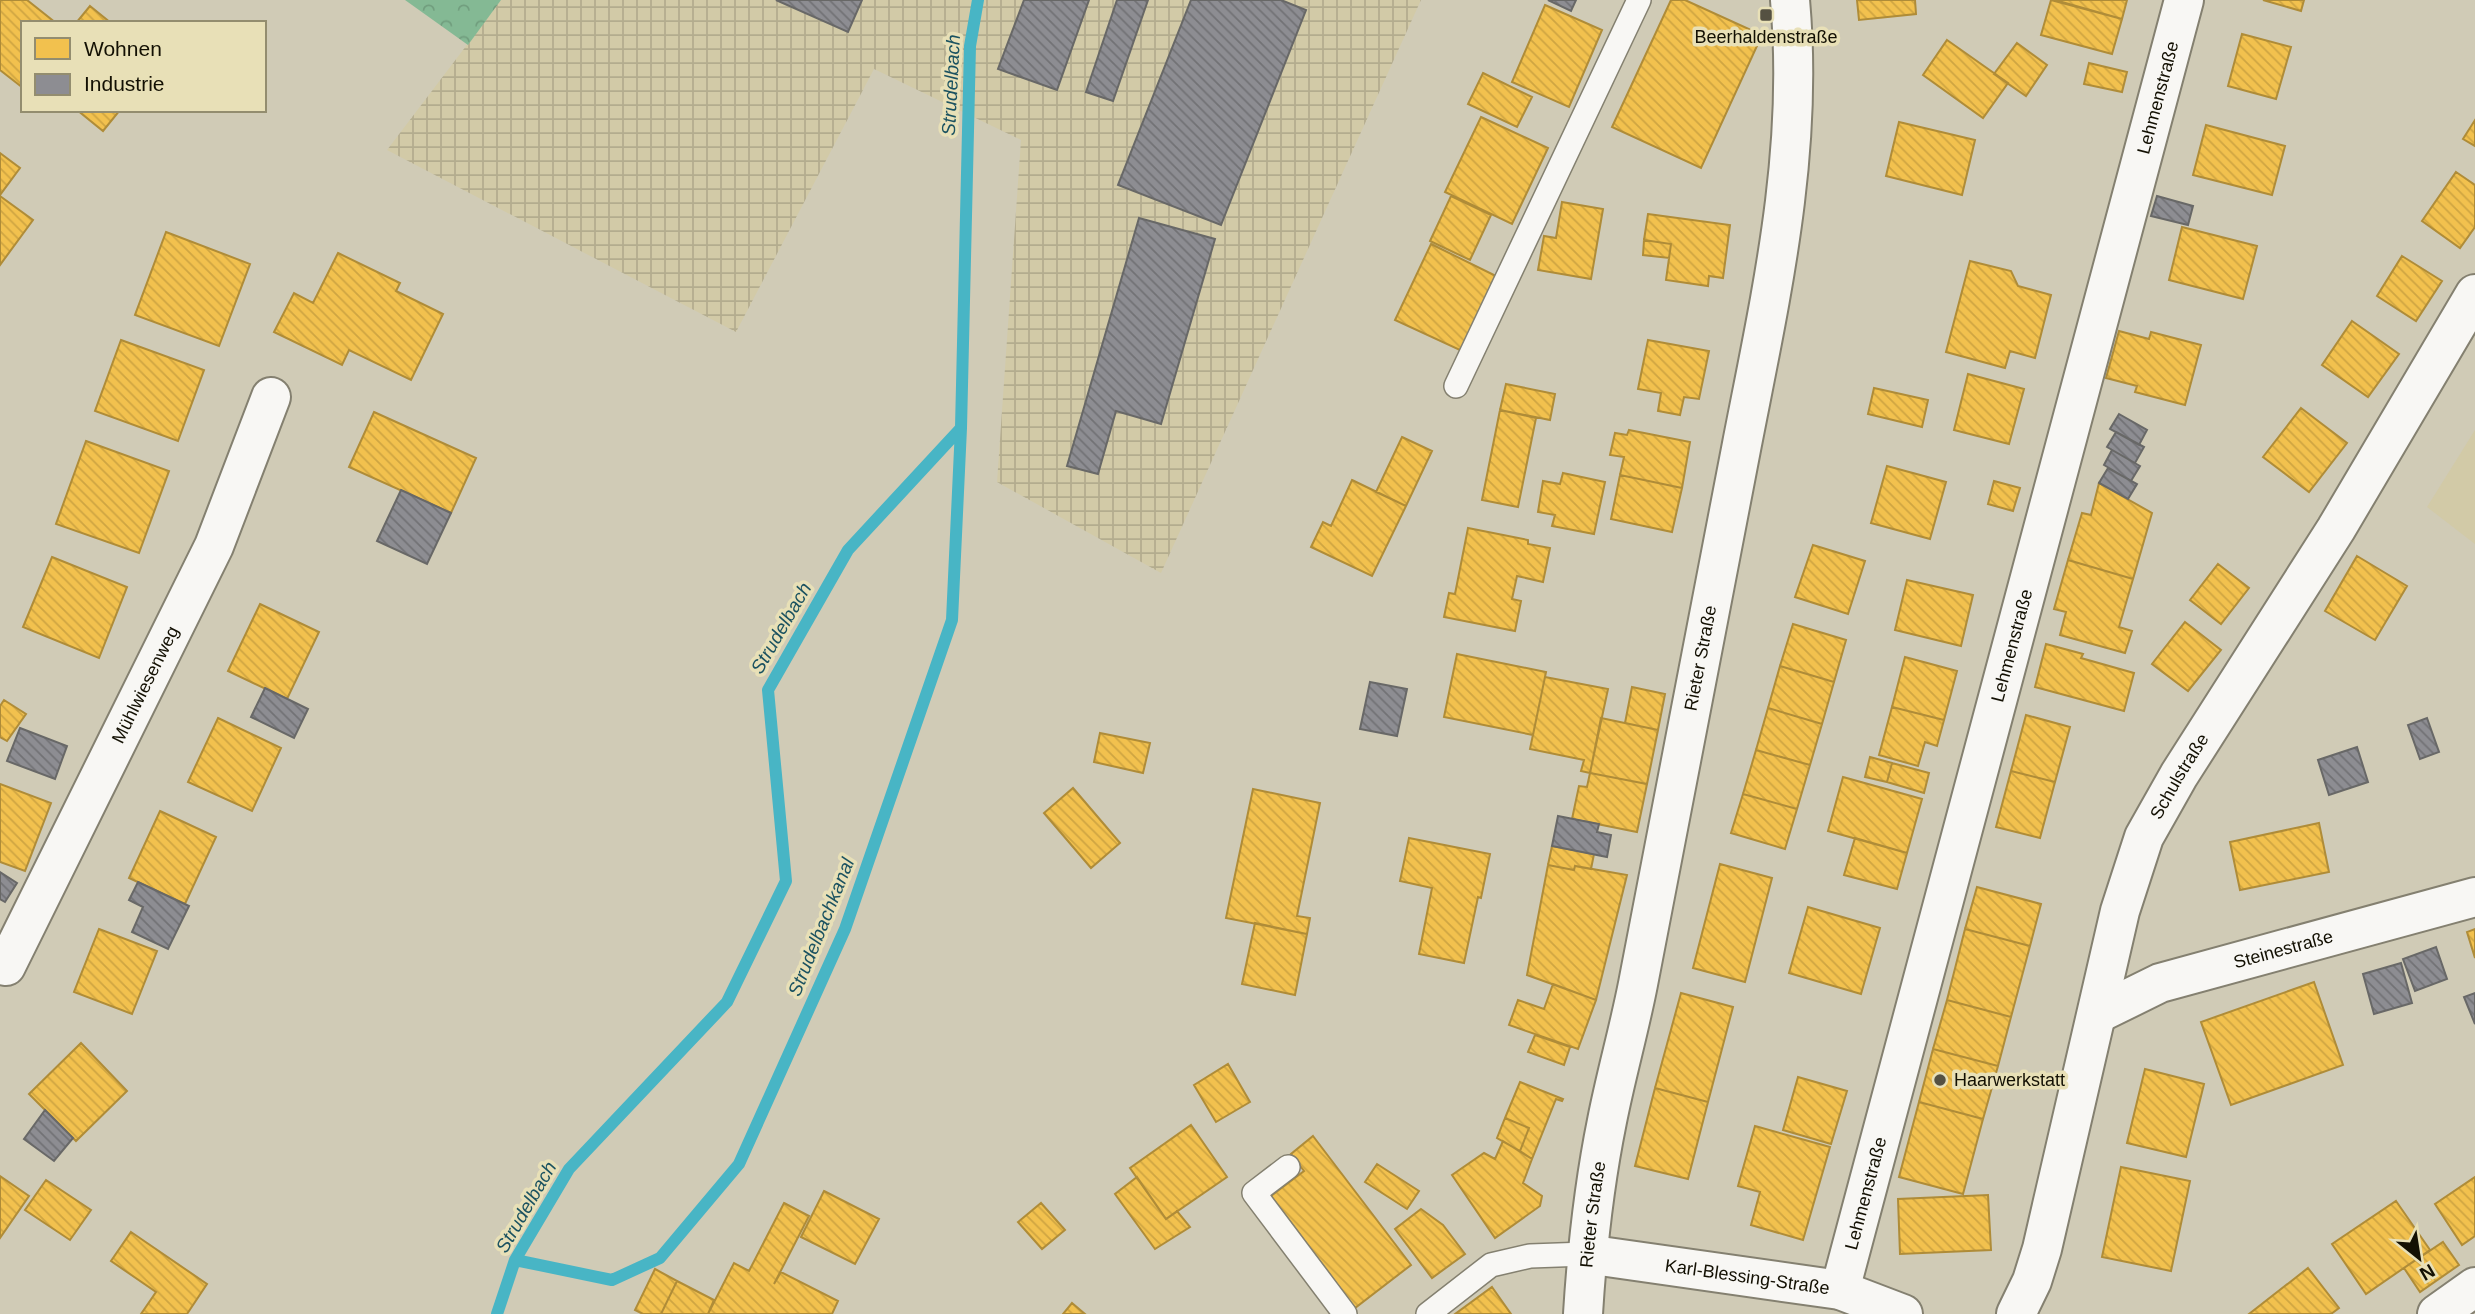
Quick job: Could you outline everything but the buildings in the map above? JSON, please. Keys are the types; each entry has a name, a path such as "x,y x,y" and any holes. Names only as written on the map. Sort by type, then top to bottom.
{"street":[{"name":"Rieter Straße","path":"1583,1314 1587,1254 1607,1122 1637,987 1774,285 1790,180 1794,106 1790,0"},
{"name":"Lehmenstraße","path":"1840,1290 2184,0"},
{"name":"Schulstraße","path":"2016,1314 2032,1281 2042,1249 2120,911 2144,837 2179,775 2336,529 2475,293"},
{"name":"Mühlwiesenweg","path":"2,970 214,546 271,397"},
{"name":"Steinestraße","path":"2097,1014 2160,983 2475,897"},
{"name":"Karl-Blessing-Straße","path":"1587,1254 1840,1290 1903,1314"},
{"path":"2437,1314 2475,1287"}],"lane":[{"path":"1456,386 1639,0"},
{"path":"1288,1167 1254,1193 1345,1314"},
{"path":"1428,1314 1491,1265 1531,1256 1587,1254"}],"shaded area":[{"path":"501,0 1421,0 1161,573 997,482 1021,140 874,69 736,332 387,150"},
{"path":"2475,430 2475,544 2427,507"}],"green space":[{"path":"405,0 501,0 468,45"}],"waterway":[{"name":"Strudelbachkanal","path":"515,1260 612,1280 660,1258 739,1164 845,929 952,620 961,428 970,46 978,0"},
{"name":"Strudelbach","path":"497,1314 515,1260 569,1169 727,1002 786,881 768,690 848,550 961,428"}],"place":[{"name":"Beerhaldenstraße","path":"1766,15"},
{"name":"Haarwerkstatt","path":"1940,1080"}]}
